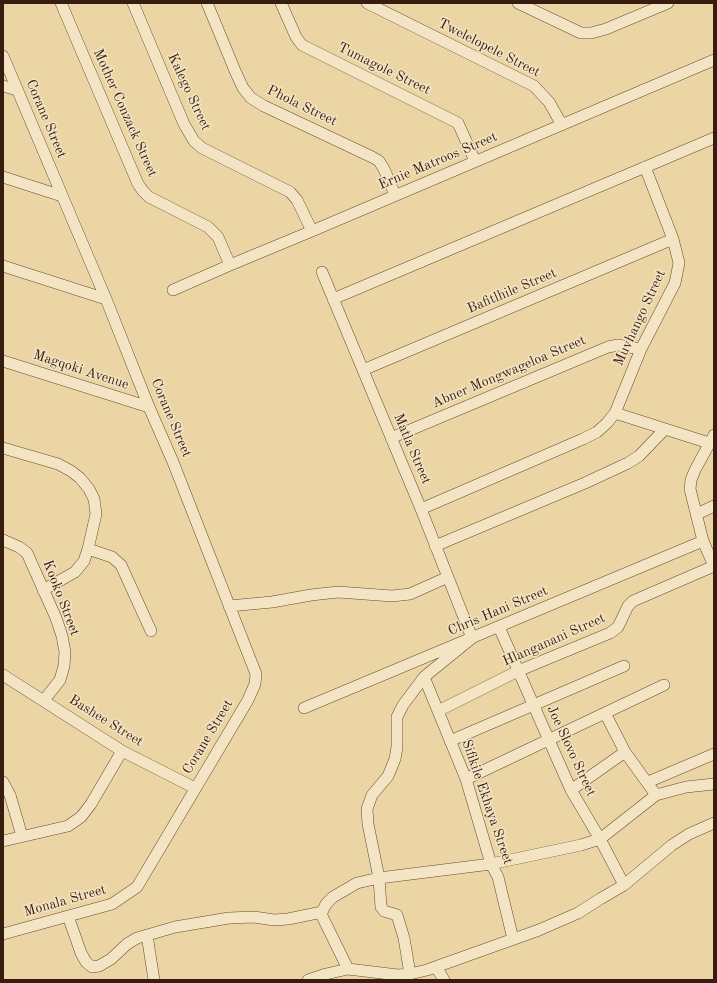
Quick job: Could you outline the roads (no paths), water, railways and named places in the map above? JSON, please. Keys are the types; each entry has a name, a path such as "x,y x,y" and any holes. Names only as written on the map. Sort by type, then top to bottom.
{"street":[{"name":"Mother Conzack Street","path":"61,3 138,184 149,197 208,227 214,232 218,237 230,264"},
{"name":"Kalego Street","path":"133,3 184,124 194,141 202,148 290,192 297,200 312,231"},
{"name":"Phola Street","path":"207,3 236,73 243,88 251,98 264,106 372,156 379,161 384,169 395,195"},
{"name":"Tumagole Street","path":"281,3 296,37 302,45 458,123 475,161"},
{"name":"Twelelopele Street","path":"368,3 534,86 548,102 562,125"},
{"path":"518,3 581,33 591,33 606,29 668,3"},
{"name":"Corane Street","path":"3,56 173,462 256,674 255,684 244,706 195,788"},
{"name":"Ernie Matroos Street","path":"174,290 230,264 312,231 714,60"},
{"path":"3,86 16,90"},
{"path":"333,299 714,138"},
{"name":"Muvhango Street","path":"421,508 583,439 597,432 615,413 641,349 675,283 679,263 673,239 645,168"},
{"path":"3,177 62,196"},
{"name":"Bafitlhile Street","path":"363,370 673,239"},
{"path":"3,266 106,299"},
{"name":"Matla Street","path":"322,272 421,508 472,638"},
{"name":"Abner Mongwageloa Street","path":"391,438 608,346 618,345 641,349"},
{"name":"Magqoki Avenue","path":"3,361 149,407"},
{"path":"615,413 664,430 712,439 691,480 690,489 703,541 714,566"},
{"path":"435,546 578,486 628,463 639,456 664,430"},
{"path":"3,448 58,464 80,478 94,499 96,514 84,561 75,572 43,590"},
{"path":"697,514 714,506"},
{"name":"Kooko Street","path":"3,540 19,547 27,554 56,618 65,652 64,666 60,680 44,700"},
{"name":"Chris Hani Street","path":"304,708 703,541"},
{"path":"88,548 112,557 121,565 151,631"},
{"name":"Hlanganani Street","path":"438,711 518,671 610,633 618,628 628,606 633,601 714,566"},
{"path":"229,606 272,602 338,592 392,596 410,594 448,577"},
{"name":"Joe Slovo Street","path":"498,627 571,790 600,839 624,885"},
{"path":"410,974 404,938 398,915 384,911 381,907 379,878 368,824 367,809 372,794 388,776 395,759 397,747 397,717 403,705 424,677 472,638"},
{"path":"450,741 624,666"},
{"name":"Bashee Street","path":"3,675 122,751 195,788"},
{"name":"Sifikile Ekhaya Street","path":"424,677 466,779 492,864 498,877 513,939"},
{"path":"466,779 664,686"},
{"path":"605,713 625,752 656,795"},
{"path":"3,841 68,826 81,817 91,804 122,751"},
{"path":"571,790 625,752"},
{"path":"648,782 714,754"},
{"path":"3,782 10,795 22,836"},
{"path":"358,980 322,916 322,912 326,904 333,897 357,883 379,878 492,864 557,851 600,839 656,795 686,787 714,784"},
{"name":"Monala Street","path":"3,934 112,904 137,887 195,788"},
{"path":"308,980 326,974 352,969 398,975 410,974 436,967 540,930 578,912 624,885 689,834 714,823"},
{"path":"68,916 81,953 86,962 92,967 99,966 111,959 127,944 137,938 175,927 229,918 254,917 274,920 288,919 322,912"},
{"path":"147,935 154,980"},
{"path":"436,967 444,980"}]}
